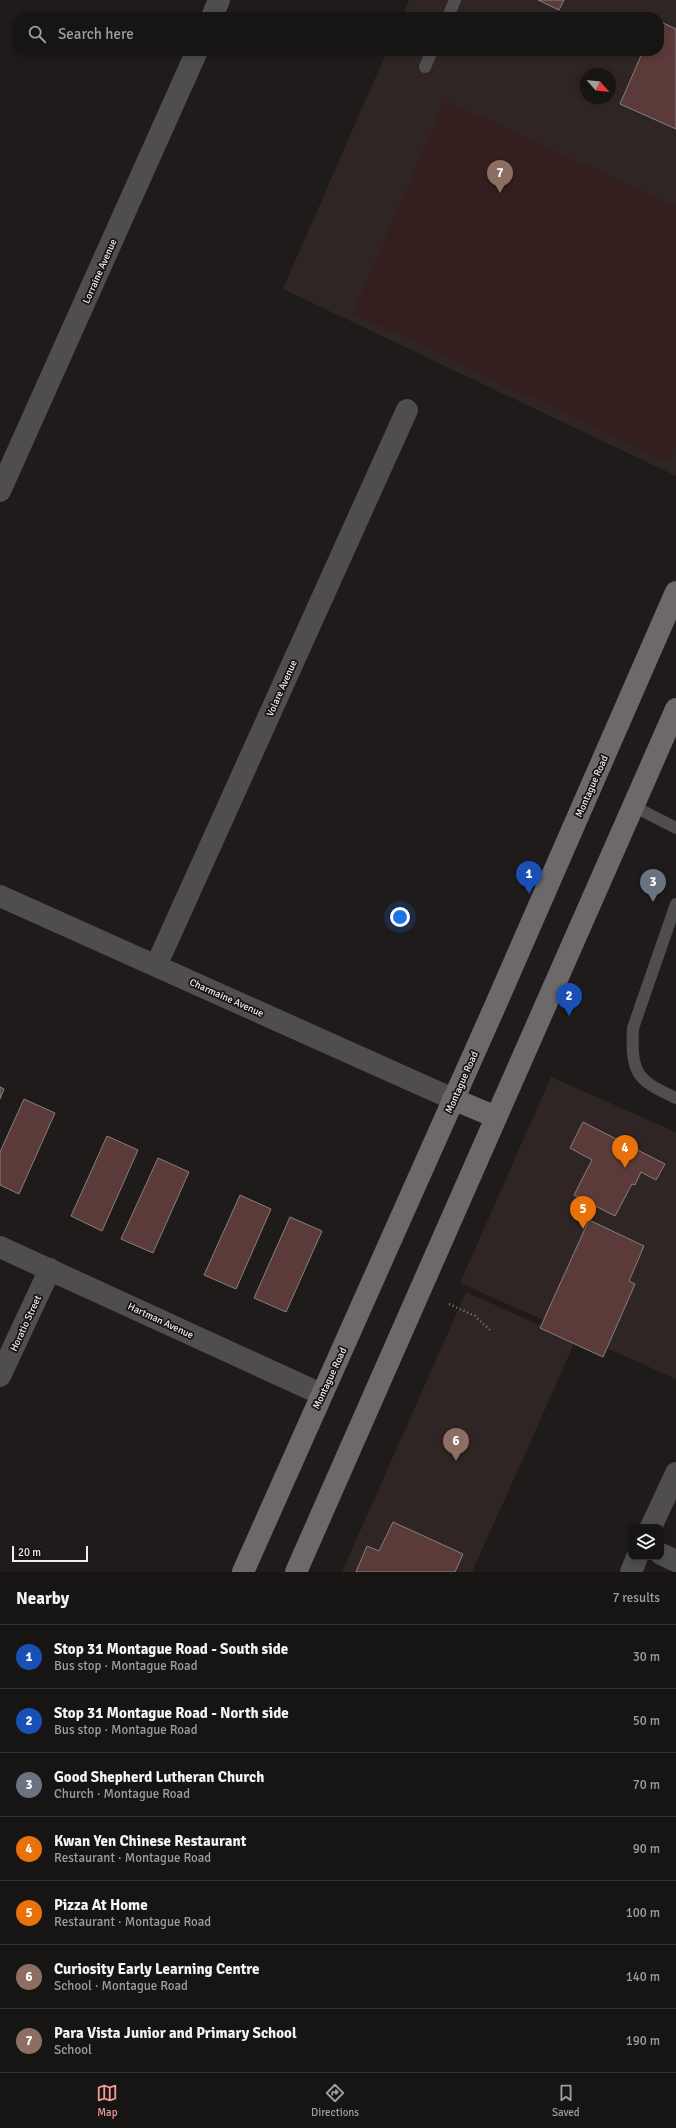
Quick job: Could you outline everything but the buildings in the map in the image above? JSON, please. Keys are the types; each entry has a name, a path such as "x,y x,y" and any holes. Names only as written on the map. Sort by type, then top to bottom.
{"main road":[{"name":"Montague Road","path":"243,1572 371,1287 676,592"},
{"path":"296,1572 676,709"},
{"path":"453,1099 496,1117"}],"street":[{"path":"214,12 220,0"},
{"name":"Lorraine Avenue","path":"0,491 195,56"},
{"name":"Volare Avenue","path":"156,966 407,410"},
{"name":"Charmaine Avenue","path":"0,896 453,1099"},
{"name":"Hartman Avenue","path":"0,1247 322,1394"},
{"name":"Horatio Street","path":"0,1376 50,1269"},
{"path":"652,1524 676,1472"},
{"path":"664,1555 676,1561"},
{"path":"631,1572 637,1560"}],"lane":[{"path":"450,12 455,0"},
{"path":"425,67 430,56"},
{"path":"633,806 676,828"},
{"path":"676,904 633,1028 632,1044 633,1058 639,1076 656,1089 676,1098"}],"path":[{"path":"450,1304 475,1316 492,1332"}],"shaded area":[{"path":"409,0 676,0 676,476 283,289 385,56 664,56 664,12 404,12"},
{"path":"445,100 676,207 676,445 668,462 353,313"},
{"path":"551,1077 676,1132 676,1379 460,1283"},
{"path":"466,1292 575,1341 543,1414 472,1572 342,1572"}],"place":[{"name":"Para Vista Junior and Primary School","path":"500,193"},
{"name":"Stop 31 Montague Road - South side","path":"529,894"},
{"name":"Good Shepherd Lutheran Church","path":"653,902"},
{"name":"Stop 31 Montague Road - North side","path":"569,1016"},
{"name":"Kwan Yen Chinese Restaurant","path":"625,1168"},
{"name":"Pizza At Home","path":"583,1229"},
{"name":"Curiosity Early Learning Centre","path":"456,1461"}]}
